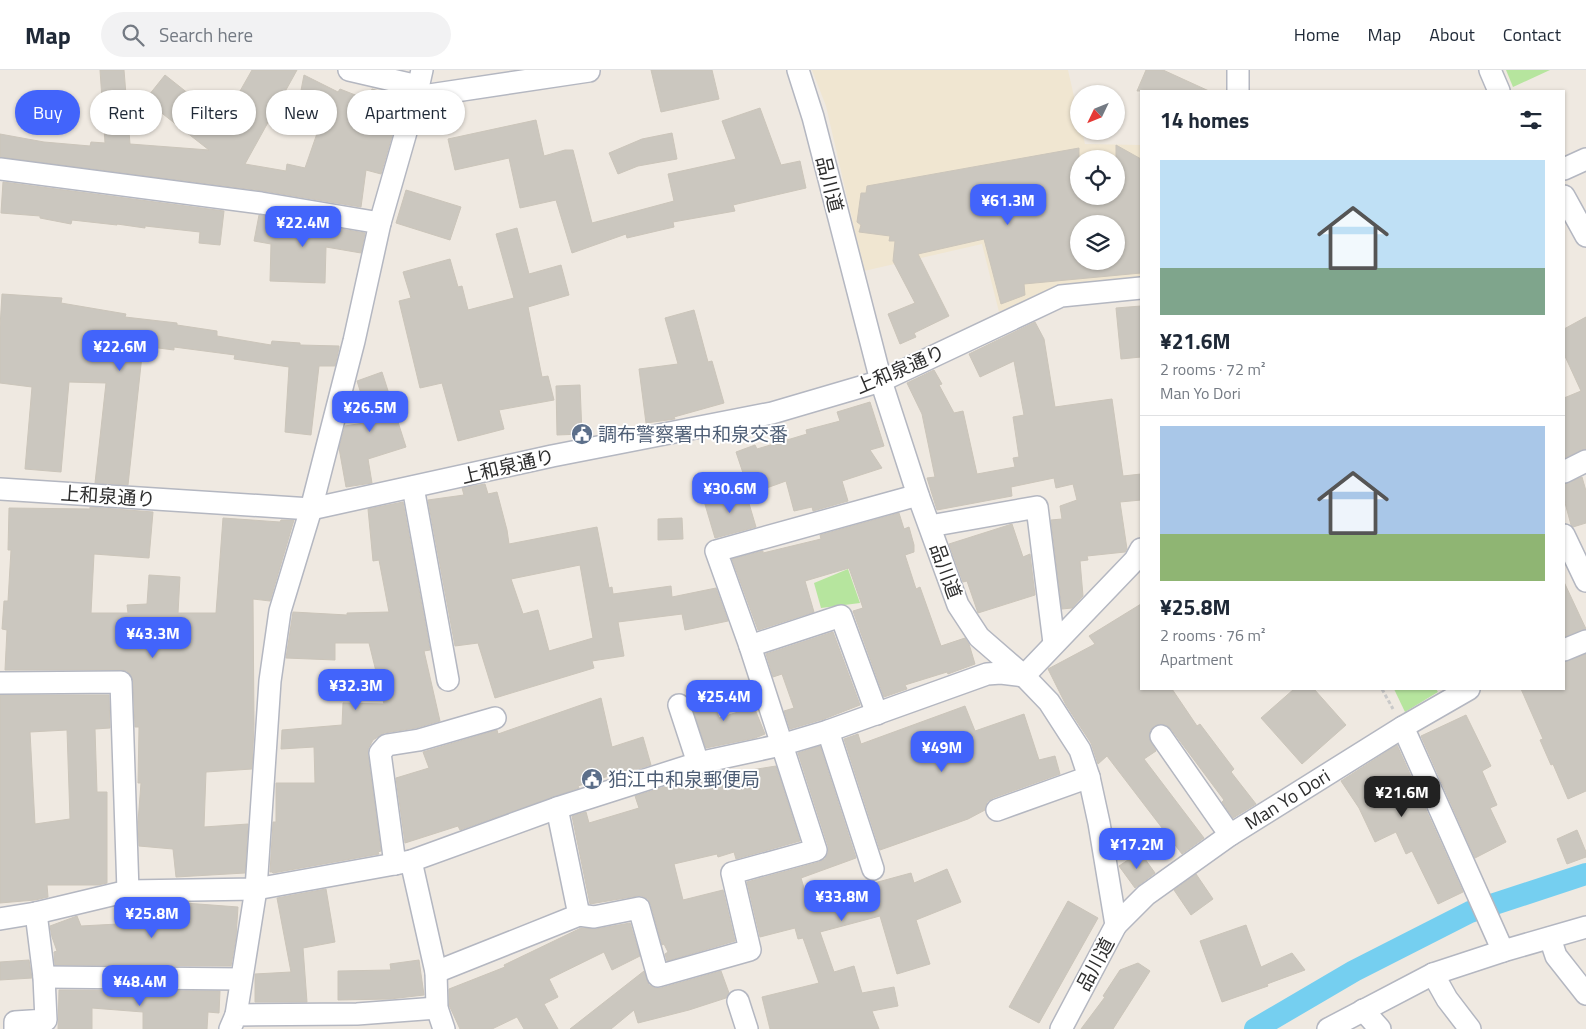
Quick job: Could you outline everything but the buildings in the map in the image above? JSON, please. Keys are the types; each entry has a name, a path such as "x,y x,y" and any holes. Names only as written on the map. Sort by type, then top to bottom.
{"street":[{"path":"349,70 418,84 589,71"},
{"name":"品川道","path":"798,70 813,117 881,381 918,495 958,605 979,637 1024,676 1049,702 1080,750 1089,777 1099,823 1116,924 1061,1029"},
{"path":"1238,70 1238,90"},
{"path":"1490,70 1499,90"},
{"path":"418,84 380,223 354,341 311,509 280,611 270,681 256,889 233,1022 437,1008"},
{"path":"1565,169 1586,159"},
{"path":"0,169 261,202 380,223"},
{"path":"1565,198 1586,236"},
{"name":"上和泉通り","path":"0,489 311,509 552,456 772,413 881,381 1061,296 1140,288"},
{"path":"1565,472 1586,461"},
{"path":"414,487 448,680"},
{"path":"0,489 0,503"},
{"path":"436,972 579,916 594,917 639,908 658,976 750,950 732,873 816,850 750,646 716,551 918,495"},
{"path":"930,526 1037,507 1054,643"},
{"path":"1565,537 1586,581"},
{"path":"0,919 36,913 128,891 256,889 403,863 557,808 698,763 781,745 828,731 988,674 1001,673 1024,676 1135,560 1140,551"},
{"path":"750,646 841,616 877,714"},
{"path":"1565,650 1586,641"},
{"path":"0,683 121,682 128,891"},
{"name":"Man Yo Dori","path":"1116,924 1146,895 1230,835 1403,727 1467,690"},
{"path":"679,705 698,763"},
{"path":"444,1029 437,1008 436,972 403,863 380,753 387,745 419,740 495,718"},
{"path":"1403,727 1503,951"},
{"path":"828,731 873,869"},
{"path":"1161,736 1230,835"},
{"path":"997,810 1089,777"},
{"path":"557,808 579,916"},
{"path":"15,1029 15,1022 46,1020 44,977 36,913"},
{"path":"1328,1029 1433,974 1586,927"},
{"path":"1550,938 1556,956 1586,994"},
{"path":"1433,974 1447,998 1470,1029"},
{"path":"44,977 241,979"},
{"path":"738,1000 747,1029"},
{"path":"1363,1010 1380,1029"}],"shaded area":[{"path":"812,70 1068,70 1071,85 1070,140 1084,140 1085,144 1140,145 1140,277 1057,286 999,312 982,244 864,271 826,106"}],"green space":[{"path":"1506,70 1550,70 1513,87"},
{"path":"848,569 860,603 821,608 814,583"},
{"path":"1394,690 1437,690 1438,692 1405,712"}],"waterway":[{"path":"1255,1029 1354,971 1470,912 1586,874"}],"place":[{"name":"調布警察署中和泉交番","path":"582,434"},
{"name":"狛江中和泉郵便局","path":"592,779"}]}
